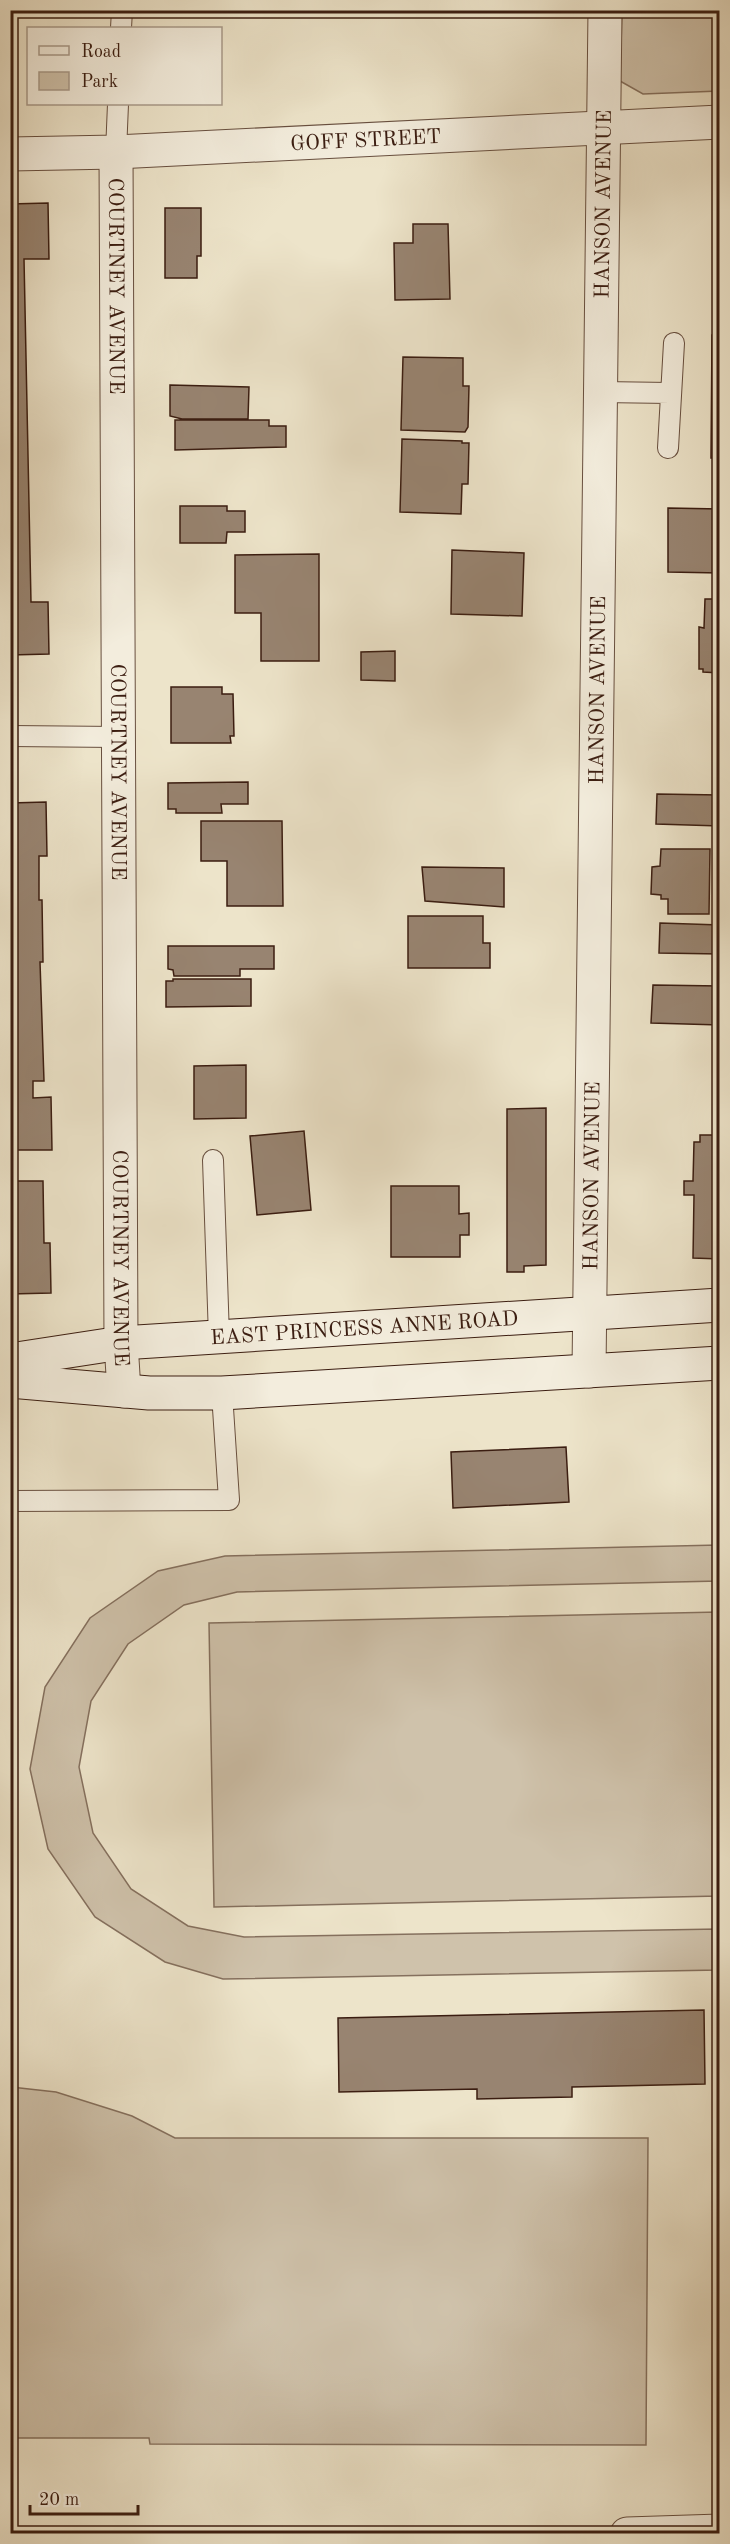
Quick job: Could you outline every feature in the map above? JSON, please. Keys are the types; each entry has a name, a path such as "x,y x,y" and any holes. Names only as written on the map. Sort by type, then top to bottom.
{"street":[{"name":"HANSON AVENUE","path":"589,1371 605,10"},
{"name":"GOFF STREET","path":"10,154 116,152 720,122"},
{"name":"COURTNEY AVENUE","path":"116,152 117,738 121,1343 124,1391"},
{"name":"EAST PRINCESS ANNE ROAD","path":"10,1360 121,1343 720,1305"},
{"path":"10,1382 124,1391 222,1393 720,1363"},
{"path":"627,2534 720,2531"}],"lane":[{"path":"121,27 122,10"},
{"path":"116,152 118,105"},
{"path":"668,448 674,344"},
{"path":"601,392 670,393"},
{"path":"10,736 117,738"},
{"path":"213,1160 219,1337"},
{"path":"10,1501 229,1500 222,1393"}],"green space":[{"path":"622,11 719,11 719,91 643,94 620,81"},
{"path":"719,1545 719,1581 237,1592 184,1605 128,1644 91,1701 79,1767 93,1833 131,1889 188,1926 244,1937 719,1929 719,1970 223,1979 165,1962 95,1917 48,1849 30,1769 45,1687 90,1618 158,1571 225,1556"},
{"path":"719,1612 719,1896 214,1907 209,1623"},
{"path":"11,2087 56,2092 132,2116 175,2138 648,2138 646,2445 150,2444 149,2438 17,2438 10,2430"}],"building":[{"path":"48,203 49,259 24,259 31,602 48,602 49,654 10,655 10,204"},
{"path":"165,208 201,208 201,256 197,256 197,278 165,278"},
{"path":"413,224 448,224 450,299 395,300 394,243 413,243"},
{"path":"712,335 720,335 720,458 711,458"},
{"path":"403,357 463,358 463,386 469,386 468,427 465,432 401,430"},
{"path":"170,385 249,387 248,419 182,419 170,416"},
{"path":"175,420 269,420 269,426 286,426 286,447 175,450"},
{"path":"402,439 469,443 468,484 462,484 461,514 400,512"},
{"path":"180,506 227,506 227,511 245,511 245,532 227,532 226,543 180,543"},
{"path":"668,508 720,509 720,573 668,572"},
{"path":"452,550 524,553 522,616 451,614"},
{"path":"319,554 319,661 261,661 261,613 235,613 235,555"},
{"path":"705,599 720,599 720,673 703,672 703,669 699,669 699,627 704,628"},
{"path":"395,651 395,681 361,680 361,652"},
{"path":"171,687 222,687 222,694 233,694 234,736 230,736 231,743 171,743"},
{"path":"248,782 248,804 221,804 222,813 176,813 176,809 168,809 168,783"},
{"path":"657,794 720,795 720,826 656,824"},
{"path":"46,802 47,856 39,856 39,900 42,900 43,962 40,962 44,1081 33,1081 33,1098 51,1097 52,1150 10,1150 10,803"},
{"path":"201,821 282,821 283,906 227,906 227,861 201,861"},
{"path":"661,849 710,849 709,914 668,914 668,899 661,899 661,895 651,894 652,867 660,866"},
{"path":"422,867 504,868 504,907 425,901"},
{"path":"408,916 483,916 483,943 490,943 490,968 408,968"},
{"path":"660,923 720,925 720,954 659,953"},
{"path":"168,946 274,946 274,969 240,969 240,976 174,976 173,970 168,969"},
{"path":"173,979 251,979 251,1006 166,1007 166,981 173,981"},
{"path":"653,985 720,986 720,1025 651,1023"},
{"path":"246,1065 246,1118 194,1119 194,1066"},
{"path":"546,1108 546,1265 524,1266 524,1272 507,1272 507,1109"},
{"path":"304,1131 311,1210 257,1215 250,1136"},
{"path":"700,1135 720,1135 720,1259 693,1258 694,1195 684,1195 684,1181 693,1181 694,1142 700,1142"},
{"path":"10,1181 43,1181 44,1243 50,1243 51,1293 10,1294"},
{"path":"391,1186 459,1186 459,1214 469,1213 469,1235 460,1235 460,1257 391,1257"},
{"path":"566,1447 569,1502 453,1508 451,1452"},
{"path":"704,2010 705,2084 572,2087 572,2097 477,2099 477,2089 339,2092 338,2018"}]}
